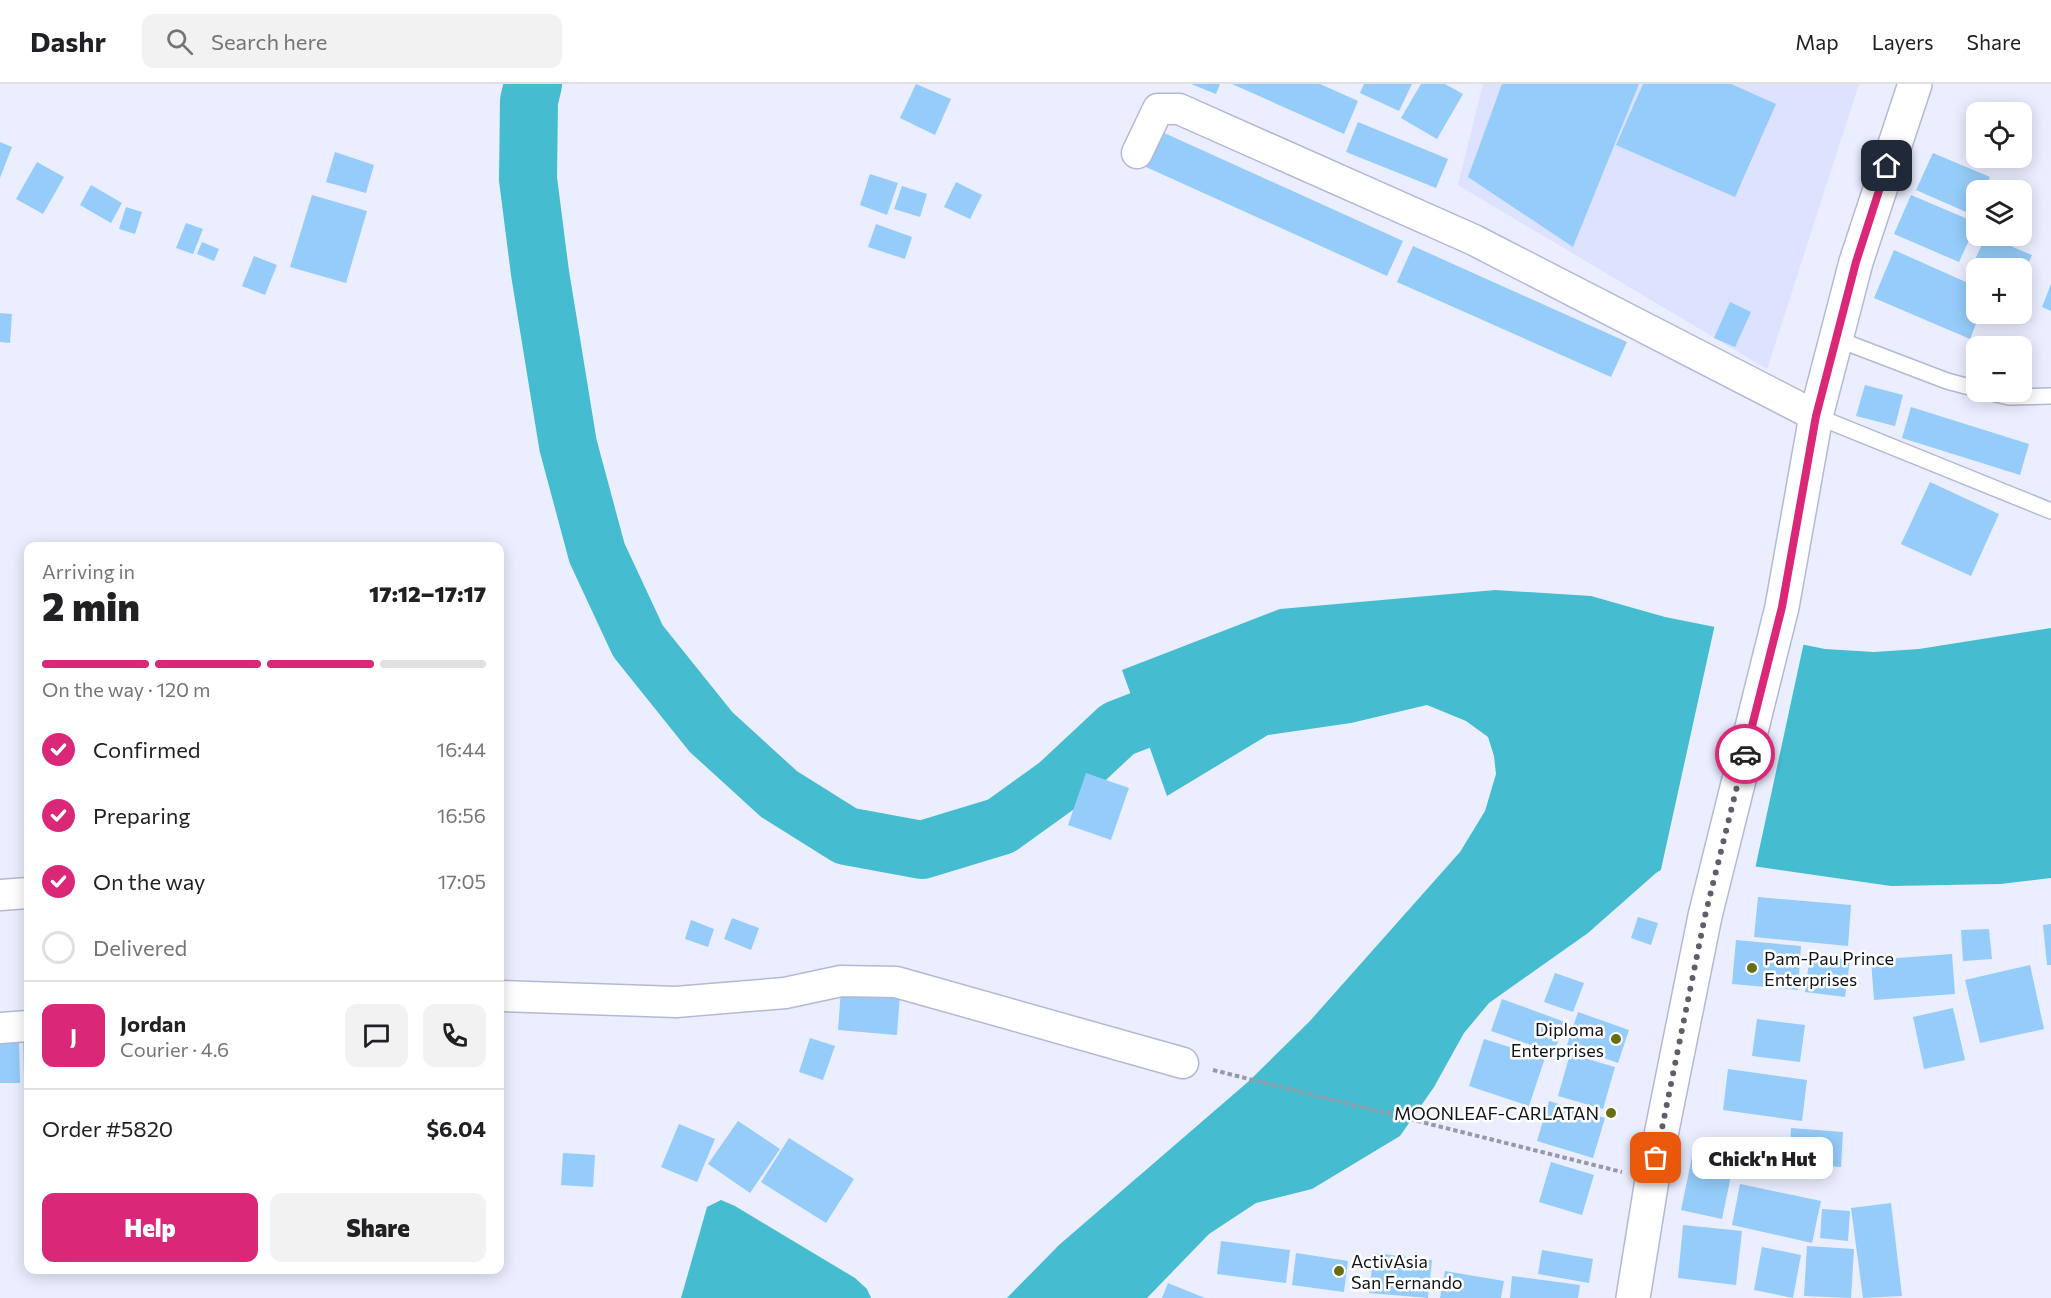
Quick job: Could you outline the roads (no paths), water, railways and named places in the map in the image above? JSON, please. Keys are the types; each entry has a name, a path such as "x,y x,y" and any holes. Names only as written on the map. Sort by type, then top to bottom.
{"main road":[{"path":"1633,1298 1652,1180 1705,916 1782,607 1816,416 1866,229 1915,84"}],"street":[{"path":"1137,153 1158,109 1179,109 1474,240 1816,416"},
{"path":"0,895 24,893"},
{"path":"504,996 676,1002 785,993 841,981 896,982 1183,1063"},
{"path":"0,1028 24,1026"}],"lane":[{"path":"1837,339 1966,386"},
{"path":"2032,396 2051,396"},
{"path":"1816,416 2051,511"}],"water":[{"path":"1495,590 1591,596 1665,617 1825,649 1874,652 1919,649 2051,628 2051,878 2001,884 1891,886 1683,856 1656,873 1588,933 1489,1003 1464,1033 1434,1087 1400,1136 1312,1189 1256,1203 1209,1234 1147,1298 1007,1298 1059,1245 1249,1081 1309,1022 1460,852 1485,811 1496,774 1494,756 1488,737 1466,721 1427,705 1351,723 1268,735 1167,796 1122,670 1280,609"},
{"path":"721,1200 735,1206 855,1278 867,1289 871,1298 681,1298 707,1207"}],"waterway":[{"path":"533,84 529,101 528,179 540,273 568,445 597,553 638,641 711,732 779,794 846,836 922,850 1001,826 1058,785 1118,729 1214,692"}],"place":[{"name":"Pam-Pau Prince Enterprises","path":"1752,968"},
{"name":"Diploma Enterprises","path":"1616,1039"},
{"name":"MOONLEAF-CARLATAN","path":"1611,1113"},
{"name":"Chick'n Hut","path":"1656,1158"},
{"name":"ActivAsia San Fernando","path":"1339,1271"}]}
